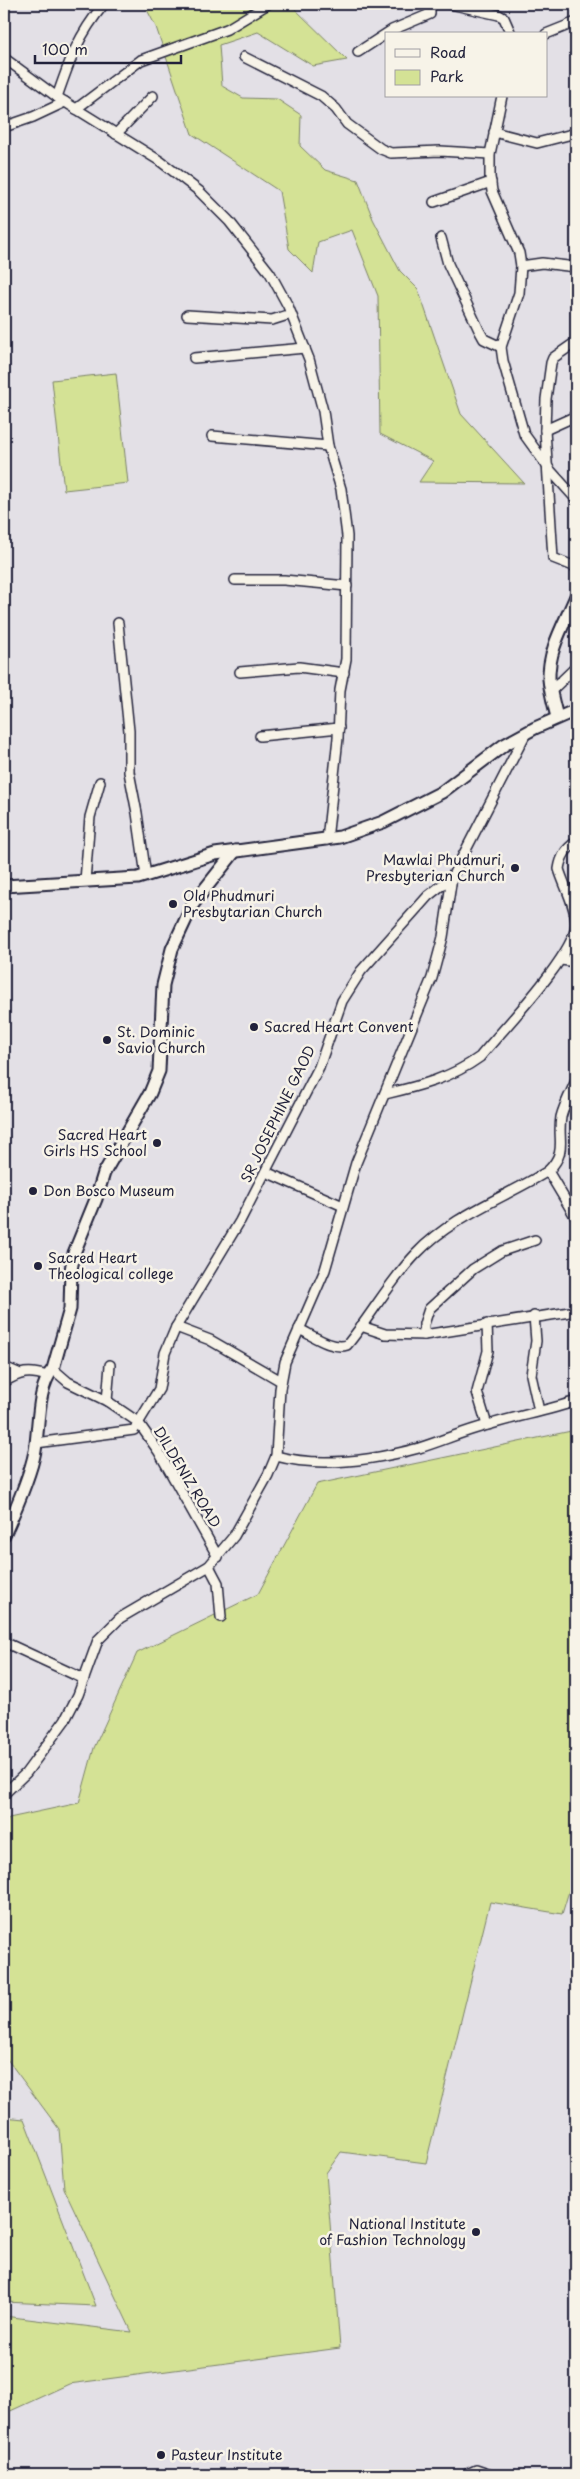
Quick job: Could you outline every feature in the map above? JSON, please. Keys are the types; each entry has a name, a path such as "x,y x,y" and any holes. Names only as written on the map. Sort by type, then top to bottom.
{"street":[{"path":"4,127 33,117 61,100 74,48 81,35 104,4"},
{"path":"76,109 141,60 227,30 268,4"},
{"path":"389,32 430,14 430,4"},
{"path":"450,4 499,14 504,18 510,32"},
{"path":"548,33 576,21"},
{"path":"358,52 385,35"},
{"path":"244,56 320,96 336,109 347,124 381,149 391,153 440,150 490,154"},
{"path":"4,58 61,100 160,161 191,185 229,221 270,273 291,314 305,348 323,410 328,446 341,489 347,536 346,659 327,840"},
{"path":"116,134 153,96"},
{"path":"502,98 490,154 491,182 505,226 519,253 522,266 519,293 501,347 514,403 524,434 550,470 576,499"},
{"path":"494,132 537,143 576,134"},
{"path":"434,202 491,182"},
{"path":"441,238 448,264 479,330 484,338 501,347"},
{"path":"522,266 542,263 576,266"},
{"path":"187,315 272,320 291,314"},
{"path":"576,342 554,358 551,363 546,399 546,430 550,470 550,541 553,558 576,567"},
{"path":"194,358 305,348"},
{"path":"546,430 576,416"},
{"path":"212,436 328,446"},
{"path":"235,580 284,580 347,586"},
{"path":"557,717 549,680 553,650 576,596"},
{"path":"118,623 129,731 129,772 146,876"},
{"path":"240,672 299,667 344,673"},
{"path":"551,691 576,667"},
{"path":"4,886 146,876 215,854 327,840 383,822 442,792 504,745 526,732 576,710"},
{"path":"260,736 339,728"},
{"name":"SR JOSEPHINE GAOD","path":"138,1422 159,1389 165,1353 176,1327 231,1237 319,1067 342,1001 348,990 361,971 428,896 452,877 526,732"},
{"path":"85,881 90,817 100,782"},
{"path":"385,1094 436,1082 465,1068 480,1058 561,960 569,948 576,924 559,869 560,861 565,851 576,842"},
{"path":"4,1535 35,1453 38,1415 70,1309 70,1270 74,1253 96,1199 104,1173 150,1093 159,1071 163,985 172,949 193,904 235,851"},
{"path":"4,1794 26,1773 65,1720 84,1680 98,1640 120,1618 154,1596 209,1566 234,1536 268,1475 276,1456 281,1381 285,1362 325,1270 356,1163 432,978 443,937 452,877"},
{"path":"561,960 576,962"},
{"path":"299,1329 340,1348 347,1346 392,1282 417,1254 443,1231 548,1171 558,1161 561,1153 562,1114 576,1081"},
{"path":"548,1171 576,1218"},
{"path":"266,1172 344,1206"},
{"path":"424,1335 424,1324 429,1309 473,1269 502,1251 535,1240"},
{"path":"360,1326 385,1334 404,1336 424,1335 534,1316 576,1311"},
{"path":"534,1316 536,1341 530,1375 539,1411"},
{"path":"486,1324 488,1351 477,1392 487,1425"},
{"path":"176,1327 210,1340 281,1381"},
{"path":"107,1401 110,1365"},
{"path":"4,1366 18,1373"},
{"path":"4,1382 18,1373 27,1371 50,1372"},
{"name":"DILDENIZ ROAD","path":"50,1372 107,1401 138,1422 159,1452 218,1557"},
{"path":"276,1456 296,1461 320,1462 385,1455 419,1448 487,1425 576,1401"},
{"path":"36,1442 128,1432 134,1430 138,1422"},
{"path":"209,1566 218,1583 221,1617"},
{"path":"4,1642 84,1680"},
{"path":"465,2475 476,2470 491,2475"}],"green space":[{"path":"144,4 290,4 347,60 313,66 258,32 219,45 222,86 243,98 277,99 301,115 300,146 325,170 358,180 373,219 400,271 418,289 461,414 524,483 419,482 433,461 380,434 378,296 352,230 318,242 313,273 289,249 279,191 192,134 156,27"},
{"path":"116,373 128,483 64,490 52,380"},
{"path":"576,1430 576,1868 562,1914 490,1902 426,2163 341,2152 326,2173 340,2348 69,2384 4,2414 4,2316 132,2332 64,2188 59,2129 4,2055 4,1828 9,1818 79,1803 94,1748 137,1653 258,1594 317,1484"},
{"path":"4,2117 24,2119 96,2306 4,2302"}],"place":[{"name":"Mawlai Phudmuri, Presbyterian Church","path":"515,868"},
{"name":"Old Phudmuri Presbytarian Church","path":"173,904"},
{"name":"Sacred Heart Convent","path":"254,1027"},
{"name":"St. Dominic Savio Church","path":"107,1040"},
{"name":"Sacred Heart Girls HS School","path":"157,1143"},
{"name":"Don Bosco Museum","path":"33,1191"},
{"name":"Sacred Heart Theological college","path":"38,1266"},
{"name":"National Institute of Fashion Technology","path":"476,2232"},
{"name":"Pasteur Institute","path":"161,2455"}]}
